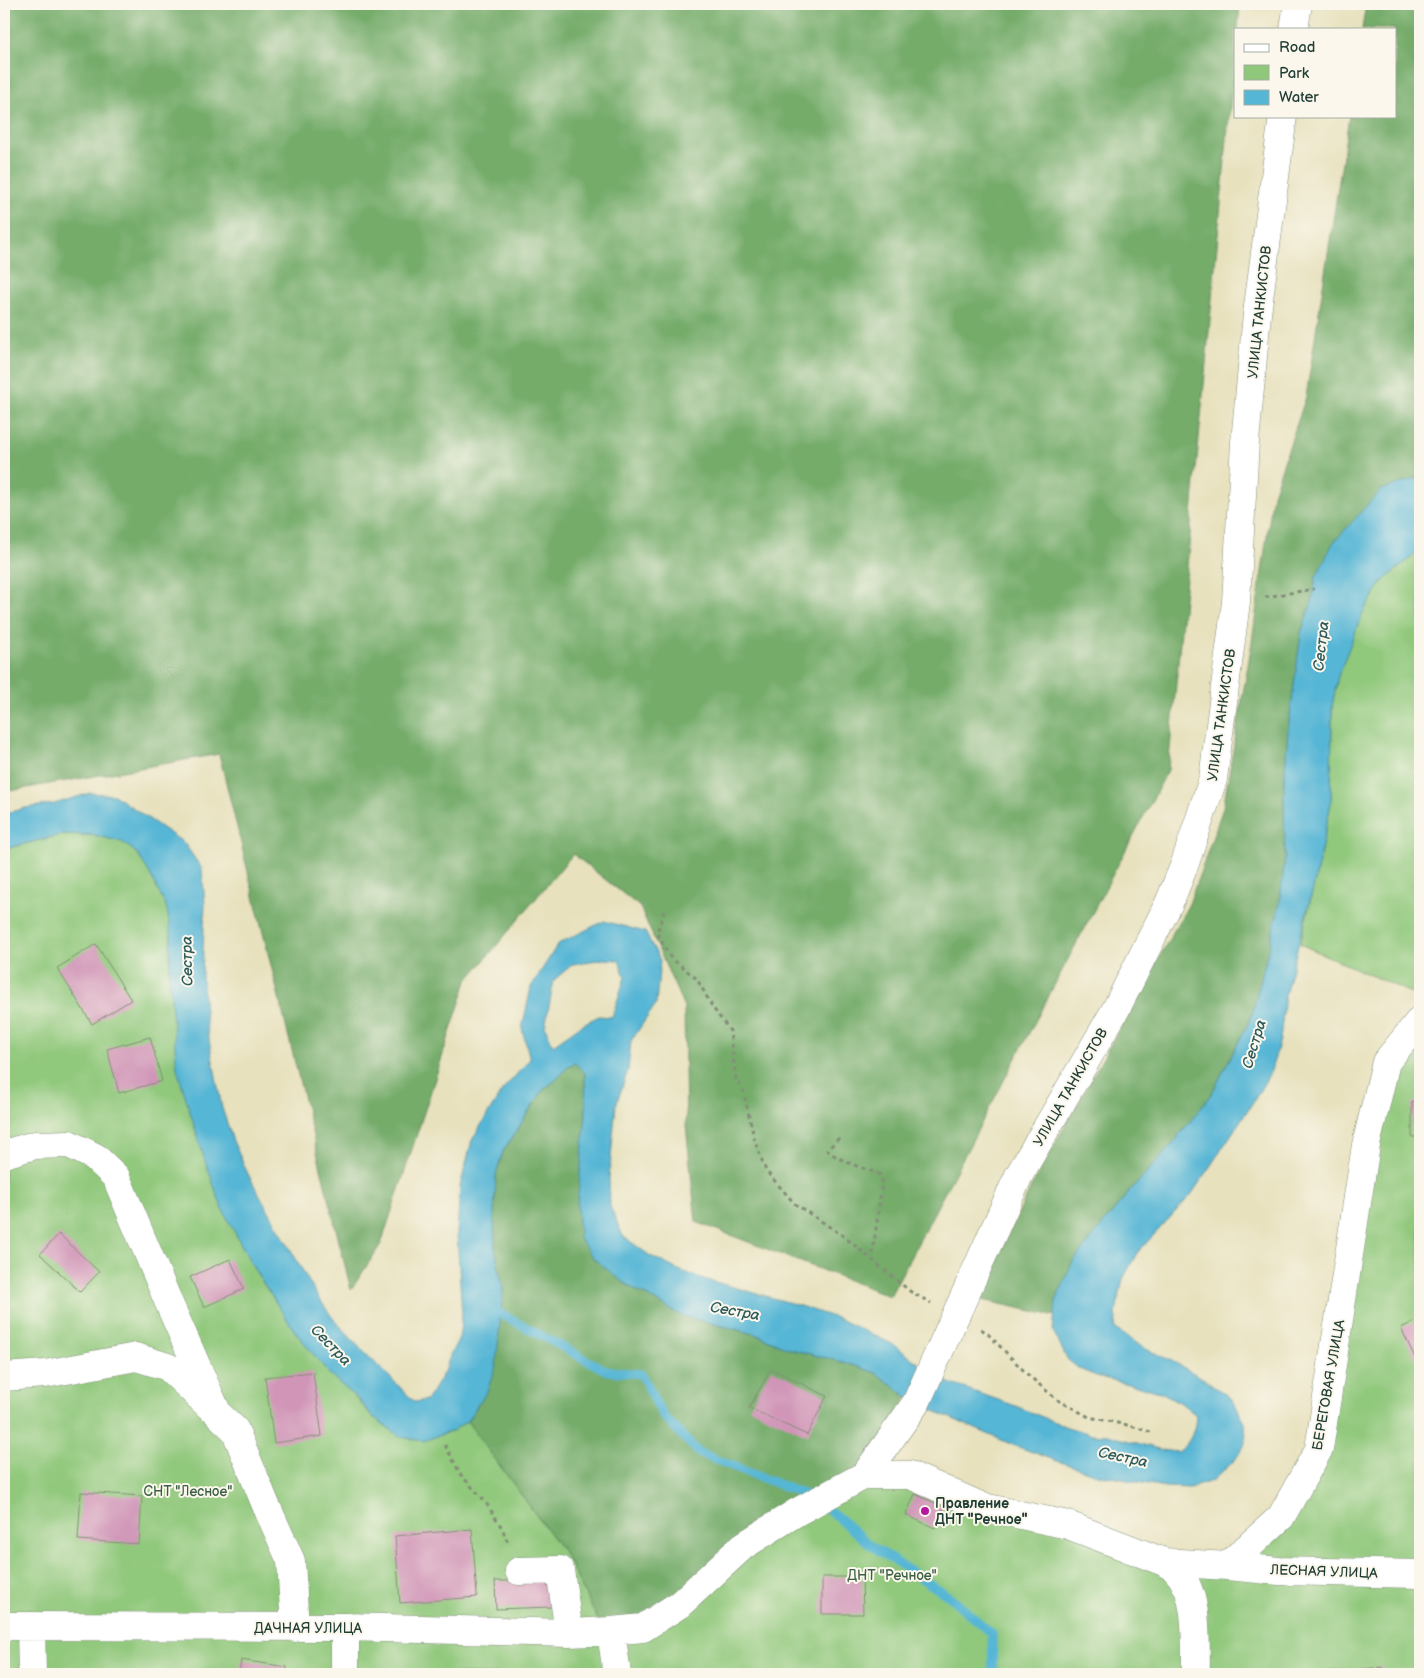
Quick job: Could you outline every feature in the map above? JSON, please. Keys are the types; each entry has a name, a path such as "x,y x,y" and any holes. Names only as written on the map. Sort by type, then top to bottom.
{"street":[{"path":"1294,28 1298,4"},
{"name":"УЛИЦА ТАНКИСТОВ","path":"865,1475 916,1402 1019,1175 1116,1009 1169,903 1184,866 1213,779 1236,602 1245,442 1258,314 1283,118"},
{"name":"БЕРЕГОВАЯ УЛИЦА","path":"1227,1566 1281,1517 1319,1449 1366,1145 1386,1062 1420,1020"},
{"path":"4,1154 35,1145 69,1144 95,1157 116,1177 218,1414"},
{"path":"4,1377 46,1374 136,1357 168,1367 235,1430 291,1562 295,1628"},
{"path":"865,1475 910,1475 983,1506 1068,1525 1164,1562 1176,1570 1185,1582 1193,1604 1196,1674"},
{"name":"ДАЧНАЯ УЛИЦА","path":"4,1626 345,1627 569,1633 611,1632 643,1628 680,1604 743,1546 797,1512 865,1475"},
{"path":"1164,1562 1227,1566"},
{"name":"ЛЕСНАЯ УЛИЦА","path":"1227,1566 1279,1571 1420,1574"},
{"path":"519,1571 560,1570 569,1633"},
{"path":"31,1626 32,1674"},
{"path":"345,1627 345,1674"},
{"path":"611,1632 617,1674"}],"path":[{"path":"1256,598 1314,589"},
{"path":"664,911 657,933 670,957 697,978 713,1008 730,1030 736,1080 743,1089 755,1142 766,1171 795,1204 842,1235 911,1292 987,1332 1027,1374 1056,1399 1089,1417 1151,1432"},
{"path":"839,1138 827,1150 836,1158 880,1175 882,1184 872,1259"},
{"path":"445,1445 461,1475 485,1501 502,1528"}],"green space":[{"path":"4,4 1240,4 1238,28 1234,28 1234,64 1168,770 890,1296 696,1222 686,1125 684,1007 640,907 573,854 467,981 381,1244 351,1290 219,754 4,792"},
{"path":"1366,4 1420,4 1420,477 1381,490 1316,577 1312,602 1301,633 1288,730 1284,785 1285,858 1279,907 1251,1018 1212,1093 1171,1146 1129,1192 1072,1263 1056,1301 1055,1316 978,1299 1032,1185 1189,904 1223,808 1251,648 1273,494 1306,397 1349,118 1396,118 1396,28 1362,28"},
{"path":"1420,550 1420,997 1300,944 1331,803 1332,706 1338,675 1363,612 1383,581"},
{"name":"СНТ \"Лесное\"","path":"64,834 106,838 120,841 127,845 142,861 160,891 167,909 170,925 169,977 240,1242 254,1269 296,1333 372,1416 401,1437 423,1441 452,1431 467,1421 565,1554 604,1632 857,1479 910,1475 1217,1566 1281,1517 1319,1449 1386,1062 1420,1020 1420,1674 4,1674 4,849"},
{"path":"576,1063 585,1073 586,1116 582,1167 624,1283 682,1316 755,1334 790,1349 843,1362 876,1373 908,1396 857,1479 680,1604 604,1632 565,1554 467,1421 487,1391 503,1289 495,1248 496,1174 503,1152 543,1090 557,1079 568,1066"}],"water":[{"name":"Сестра","path":"1420,477 1420,550 1383,581 1363,612 1338,676 1332,706 1331,803 1314,885 1285,995 1280,1040 1271,1071 1255,1099 1191,1195 1137,1253 1123,1279 1117,1307 1115,1329 1146,1349 1206,1380 1233,1400 1245,1423 1246,1443 1235,1460 1212,1481 1190,1488 1165,1487 1100,1475 1013,1445 916,1403 876,1373 843,1362 790,1349 755,1334 682,1316 624,1283 593,1258 579,1238 577,1205 586,1115 585,1073 575,1063 568,1066 557,1079 543,1090 503,1151 496,1174 495,1248 503,1289 496,1366 487,1391 467,1421 452,1431 423,1441 401,1437 372,1416 356,1397 331,1376 296,1333 254,1269 222,1208 205,1161 177,1069 169,977 171,935 167,909 150,874 137,853 122,842 94,835 64,834 4,849 4,814 25,808 54,804 90,793 114,795 184,843 202,869 205,904 202,976 206,1024 222,1108 233,1141 249,1176 316,1294 332,1317 359,1347 415,1402 426,1400 431,1394 446,1368 459,1338 462,1315 457,1234 460,1187 472,1140 502,1091 530,1059 522,1029 531,987 558,944 604,921 645,932 660,960 656,1004 631,1041 628,1070 616,1105 609,1178 610,1206 623,1236 649,1255 676,1269 839,1319 892,1344 931,1372 952,1384 1013,1405 1067,1427 1091,1434 1108,1435 1162,1450 1178,1452 1192,1436 1196,1415 1181,1403 1161,1392 1099,1377 1079,1369 1067,1359 1053,1331 1056,1301 1072,1263 1129,1192 1171,1146 1212,1093 1251,1018 1279,907 1285,858 1284,785 1288,730 1301,633 1312,602 1316,577 1333,543 1381,490","holes":["603,959 619,960 625,977 612,1017 599,1016 583,1024 553,1045 545,1027 554,980 573,964"]}],"building":[{"path":"96,944 131,1000 92,1024 57,968"},
{"path":"150,1037 162,1081 119,1093 107,1049"},
{"path":"1412,1102 1420,1102 1420,1137 1412,1137"},
{"path":"59,1234 99,1272 80,1292 40,1254"},
{"path":"230,1259 244,1289 204,1307 190,1277"},
{"path":"1420,1319 1420,1368 1401,1328"},
{"path":"771,1369 827,1396 807,1435 749,1408"},
{"path":"313,1372 322,1436 274,1443 265,1377"},
{"path":"4,1397 7,1397 7,1432 4,1432"},
{"path":"81,1492 142,1496 139,1544 78,1540"},
{"name":"Правление ДНТ \"Речное\"","path":"915,1494 944,1507 935,1528 906,1515"},
{"path":"472,1529 477,1597 400,1603 395,1536"},
{"path":"822,1577 862,1577 863,1614 822,1614"},
{"path":"495,1581 547,1581 552,1607 496,1609"},
{"path":"241,1660 287,1667 286,1674 239,1674"},
{"path":"1382,1667 1383,1674 1322,1674 1322,1673"}],"waterway":[{"path":"492,1309 607,1371 641,1374 663,1416 699,1453 816,1499 873,1547 950,1597 992,1634 993,1674"}],"place":[{"name":"Правление ДНТ \"Речное\"","path":"925,1511"}],"park label":[{"name":"ДНТ \"Речное\"","path":"892,1575"}]}
